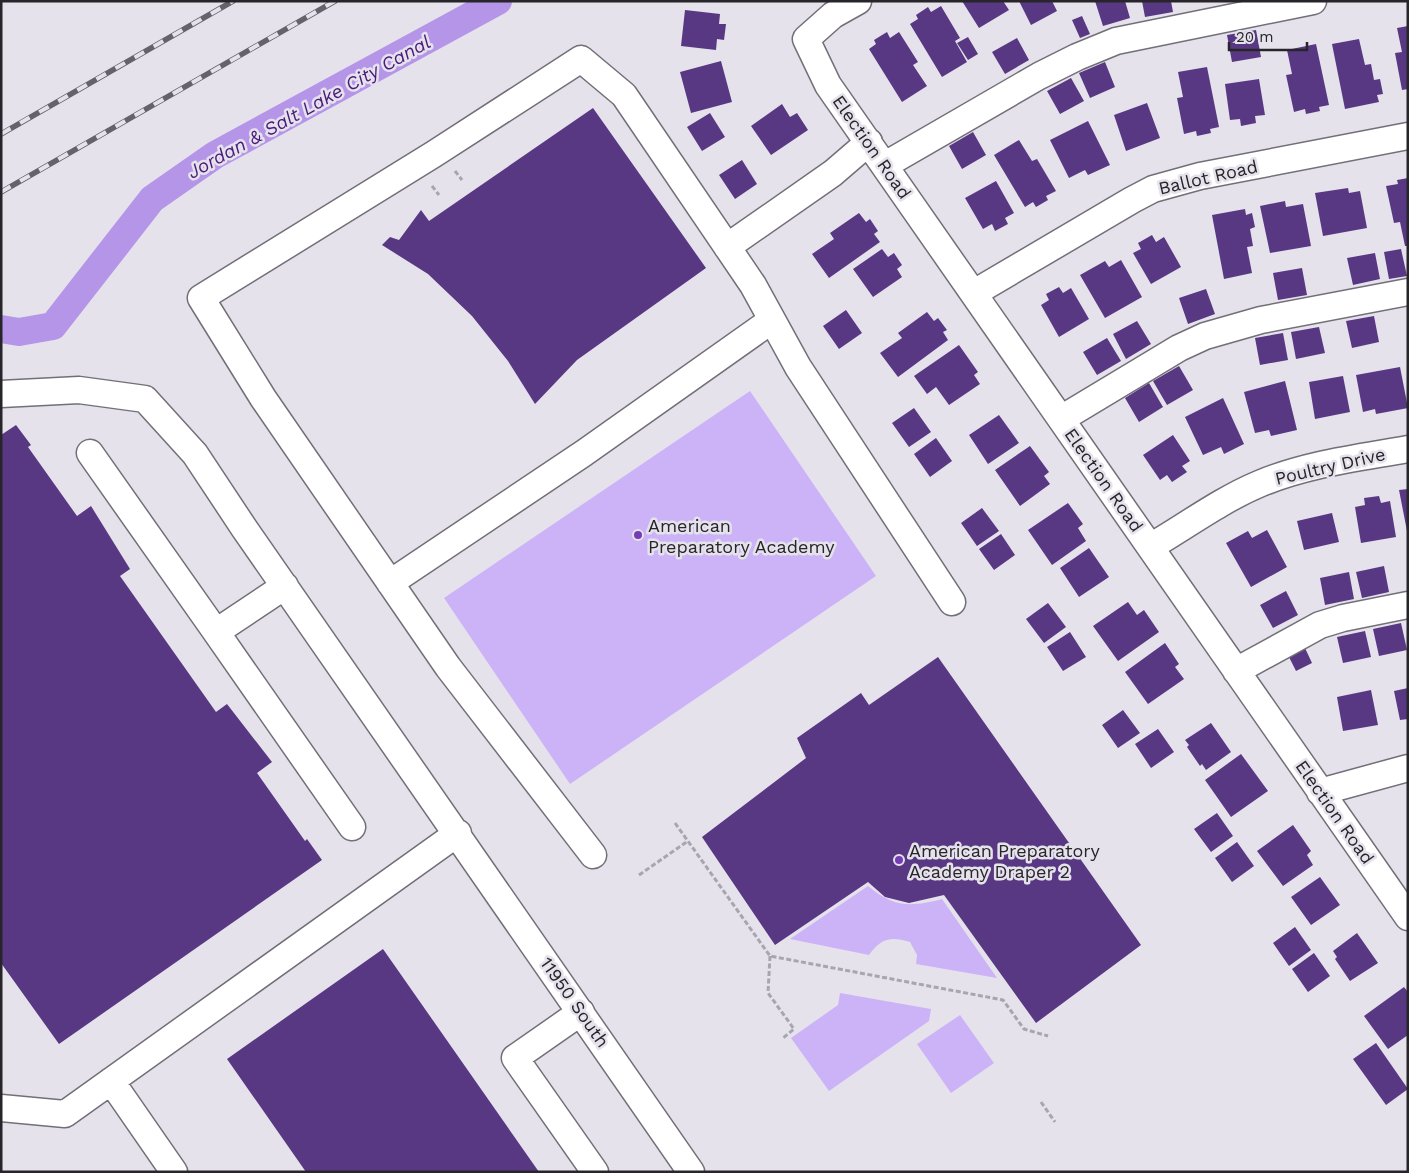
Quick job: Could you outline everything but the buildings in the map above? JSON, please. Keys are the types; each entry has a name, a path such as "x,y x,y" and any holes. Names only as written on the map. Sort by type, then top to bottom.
{"street":[{"name":"Election Road","path":"858,1 834,16 806,39 828,84 1408,917"},
{"path":"885,165 1040,76 1077,57 1109,44 1157,32 1313,1"},
{"path":"593,855 448,667 263,398 201,298 434,154 580,59 624,95 753,285 798,367 952,602"},
{"name":"Ballot Road","path":"974,293 1132,200 1153,190 1200,176 1408,136"},
{"path":"727,247 833,173 868,142"},
{"path":"1061,419 1179,348 1205,336 1261,320 1408,292"},
{"path":"390,583 584,453 772,320"},
{"name":"11950 South","path":"1,394 79,390 145,399 195,454 691,1172"},
{"name":"Poultry Drive","path":"1150,547 1235,495 1258,484 1307,468 1408,449"},
{"path":"90,453 352,827"},
{"path":"216,632 285,586"},
{"path":"1236,670 1320,625 1342,618 1408,605"},
{"path":"1320,792 1408,768"},
{"path":"1,1108 65,1114 458,833"},
{"path":"581,1012 515,1058 594,1172"},
{"path":"111,1081 174,1172"}],"path":[{"path":"674,822 770,956 768,994 794,1029 783,1038"},
{"path":"639,875 688,841"},
{"path":"770,956 1003,1000 1024,1029 1048,1036"},
{"path":"1041,1102 1055,1122"}],"shaded area":[{"path":"750,391 876,576 570,784 444,598"},
{"path":"868,886 886,898 903,904 942,899 997,978 916,964 917,955 910,942 903,940 892,939 882,942 869,955 790,939"},
{"path":"840,993 931,1009 929,1021 829,1091 791,1038 838,1005"},
{"path":"960,1015 994,1063 951,1093 917,1044"}],"waterway":[{"name":"Jordan & Salt Lake City Canal","path":"1,329 19,332 53,326 152,199 215,155 498,1"}],"railway":[{"path":"1,134 233,1"},
{"path":"1,192 335,1"}],"place":[{"name":"American Preparatory Academy","path":"638,535"},
{"name":"American Preparatory Academy Draper 2","path":"899,860"}]}
